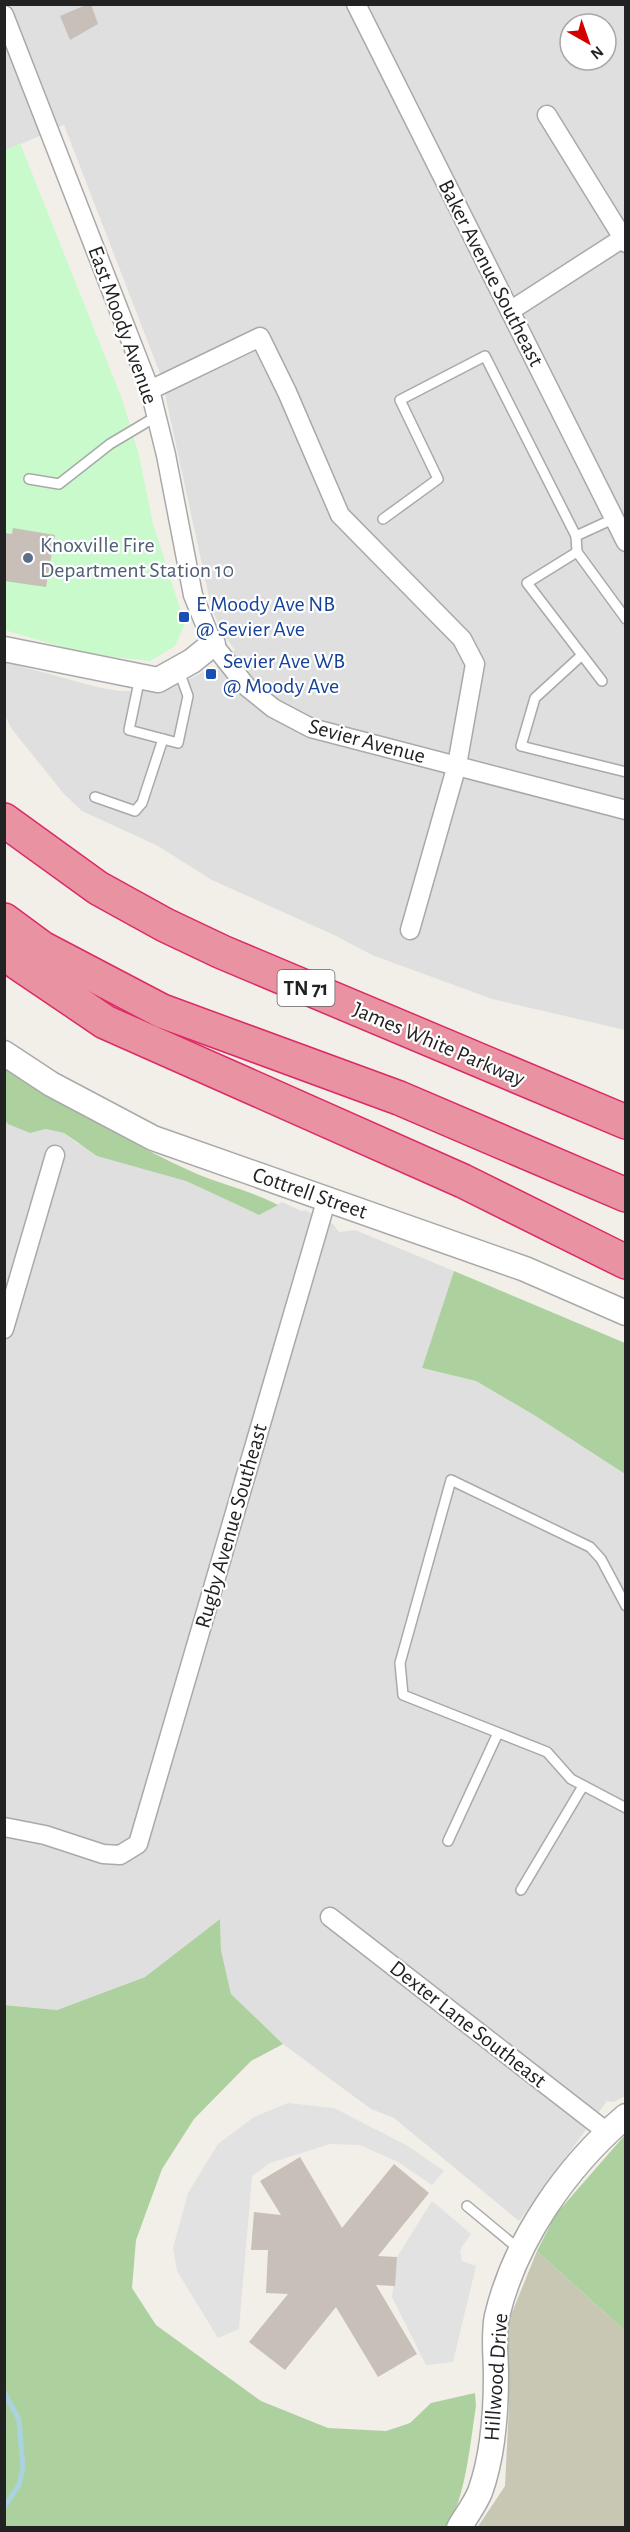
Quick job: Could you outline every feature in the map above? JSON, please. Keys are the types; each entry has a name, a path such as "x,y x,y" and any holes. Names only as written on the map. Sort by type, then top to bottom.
{"highway":[{"name":"James White Parkway","path":"4,820 98,888 165,925 233,957 626,1122"},
{"path":"4,920 42,948 162,1011 399,1098 626,1195"},
{"path":"4,951 105,1022 463,1181 626,1262"}],"street":[{"name":"Baker Avenue Southeast","path":"356,4 626,542"},
{"name":"East Moody Avenue","path":"4,15 150,390 193,595 213,644"},
{"path":"510,311 625,239 547,115"},
{"path":"150,390 260,337 287,392 340,515 462,639 476,664 457,765 410,930"},
{"path":"4,649 158,680 179,669 213,644"},
{"name":"Sevier Avenue","path":"213,644 247,687 288,717 311,728 626,810"},
{"name":"Cottrell Street","path":"4,1053 51,1084 153,1138 525,1269 626,1313"},
{"path":"4,1329 55,1155"},
{"name":"Rugby Avenue Southeast","path":"4,1827 45,1835 103,1854 120,1855 138,1844 327,1198"},
{"name":"Dexter Lane Southeast","path":"330,1917 607,2132"},
{"name":"Hillwood Drive","path":"459,2528 479,2494 490,2458 496,2398 496,2318 520,2250 561,2187 607,2132 626,2116"}],"lane":[{"path":"383,519 438,479 400,400 485,356 576,536 577,552 626,619"},
{"path":"29,479 59,484 110,444 157,416"},
{"path":"576,536 613,519"},
{"path":"577,552 528,583 602,681"},
{"path":"582,655 535,698 521,746 626,772"},
{"path":"140,677 129,730 178,743 188,696 179,669"},
{"path":"95,797 135,811 142,804 163,739"},
{"path":"626,1606 601,1559 590,1546 451,1480 400,1663 403,1695 546,1752 571,1779 626,1809"},
{"path":"448,1841 498,1733"},
{"path":"521,1890 583,1786"},
{"path":"466,2206 520,2250"}],"shaded area":[{"path":"5,5 625,5 625,1030 492,999 372,955 334,935 212,880 158,846 82,811 64,794 11,728 5,715 5,662 97,687 119,691 150,691 178,684 208,668 213,669 235,650 222,633 211,606 161,376 64,125 5,151"},
{"path":"4,1121 30,1133 46,1129 64,1133 78,1144 186,1181 259,1215 282,1202 333,1224 339,1232 355,1230 454,1271 422,1368 476,1381 534,1415 625,1474 625,2096 614,2102 607,2101 519,2221 394,2118 371,2109 283,2044 231,1994 221,1950 220,1919 145,1977 57,2010 5,2005"},
{"path":"288,2103 334,2108 408,2146 444,2171 432,2185 398,2162 360,2145 330,2144 270,2163 252,2176 239,2329 218,2338 177,2271 173,2248 188,2193 218,2144 254,2117"},
{"path":"432,2201 471,2234 460,2250 462,2261 476,2266 453,2362 426,2365 392,2297 397,2257"},
{"path":"537,2251 625,2331 625,2527 477,2528 505,2486 509,2406 507,2325"}],"green space":[{"path":"20,143 122,399 139,455 153,524 185,624 175,646 150,661 82,653 5,630 4,151"},
{"path":"4,1067 147,1150 197,1174 278,1205 259,1215 186,1181 97,1156 64,1133 46,1129 30,1133 8,1124 5,1121"},
{"path":"454,1271 625,1343 625,1474 534,1415 476,1381 422,1368"},
{"path":"220,1919 221,1950 231,1994 283,2044 251,2061 194,2119 162,2169 136,2240 132,2288 156,2325 261,2401 328,2428 386,2431 410,2423 431,2403 475,2393 476,2406 462,2488 458,2504 445,2527 5,2527 4,2005 57,2010 145,1977"},
{"path":"625,2135 625,2331 537,2251 556,2214"}],"building":[{"path":"91,4 98,24 70,40 60,16"},
{"name":"Knoxville Fire Department Station 10","path":"13,528 55,535 46,587 4,581 4,533 12,534"},
{"path":"300,2157 342,2228 394,2164 429,2193 378,2256 397,2257 395,2286 376,2285 417,2354 378,2377 336,2307 285,2370 249,2342 288,2294 266,2293 268,2250 251,2250 254,2212 281,2215 260,2181"}],"waterway":[{"path":"4,2392 19,2420 23,2468 19,2485 4,2507"}],"place":[{"name":"Knoxville Fire Department Station 10","path":"28,558"},
{"name":"E Moody Ave NB @ Sevier Ave","path":"184,617"},
{"name":"Sevier Ave WB @ Moody Ave","path":"211,674"}]}
